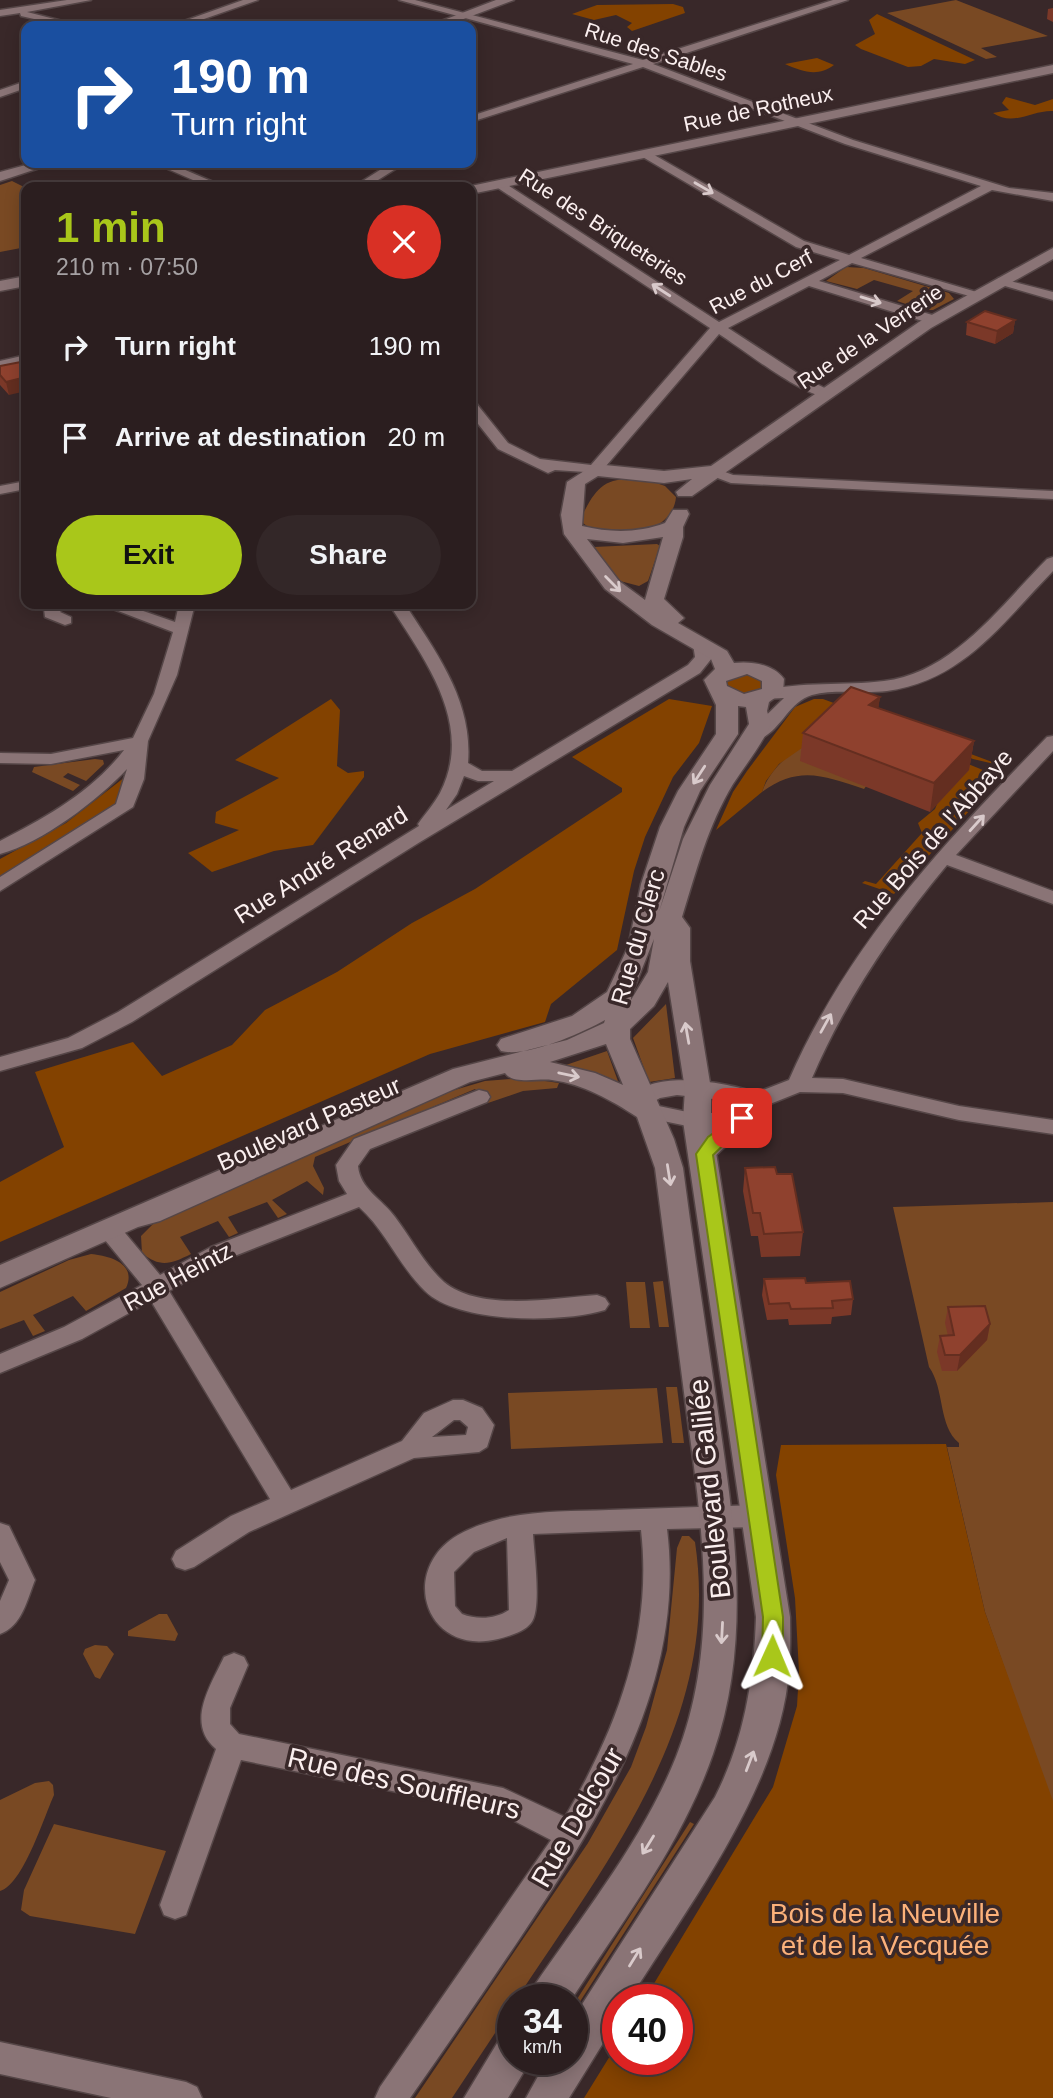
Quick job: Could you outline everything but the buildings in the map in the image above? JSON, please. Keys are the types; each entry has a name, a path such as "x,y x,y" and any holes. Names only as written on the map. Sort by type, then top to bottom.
{"street":[{"path":"0,16 40,3 86,0"},
{"path":"190,21 253,0"},
{"name":"Rue des Sables","path":"404,0 641,63 797,122 991,186 1053,198"},
{"path":"448,21 508,0"},
{"path":"476,117 843,0"},
{"path":"15,11 56,21"},
{"name":"Rue de Rotheux","path":"476,189 1053,69"},
{"path":"0,94 21,86"},
{"path":"645,154 800,244 842,262 975,296"},
{"path":"0,177 31,168"},
{"path":"172,168 207,182"},
{"path":"367,182 391,168"},
{"name":"Rue des Briqueteries","path":"499,184 718,328 826,394"},
{"name":"Rue du Cerf","path":"595,470 703,341 718,328 991,186"},
{"name":"Rue de la Verrerie","path":"715,474 934,320 1053,253"},
{"path":"807,281 934,320"},
{"path":"1002,281 1053,296"},
{"path":"0,286 21,282"},
{"path":"0,365 21,360"},
{"path":"476,416 510,452 576,482"},
{"path":"476,435 495,438"},
{"path":"536,463 664,477 715,474 753,479 1053,495"},
{"path":"576,482 595,470"},
{"path":"664,477 715,474"},
{"path":"715,474 680,514 673,527 673,537 654,599 675,625 728,651 727,679"},
{"path":"576,482 573,529 577,539 612,585 724,659 727,679 739,699 767,691 887,688 912,682 946,667 1053,562"},
{"path":"0,490 21,486"},
{"path":"573,529 602,537 624,539 649,536 673,527"},
{"path":"122,609 182,630"},
{"path":"0,885 124,807 135,779 140,741 154,712 182,630 186,609"},
{"path":"400,609 457,704 461,729 460,766 449,796 414,838"},
{"name":"Rue André Renard","path":"0,1064 90,1038 701,664 705,653 701,644"},
{"path":"727,679 763,672 767,691"},
{"name":"Rue André Renard","path":"676,680 727,679"},
{"name":"Rue André Renard","path":"659,688 727,679"},
{"name":"Rue du Clerc","path":"615,1028 618,996 640,947 664,845 689,791 727,734 727,679"},
{"name":"Rue du Clerc","path":"615,1028 632,1015 653,987 665,953 670,918 707,810 754,736 760,724 756,711 767,691"},
{"path":"754,736 769,727 793,697 812,691"},
{"path":"0,758 51,759 140,741"},
{"path":"0,848 40,827 90,791 140,741"},
{"name":"Rue Bois de l'Abbaye","path":"798,1085 811,1050 857,968 882,931 944,858 1053,741"},
{"path":"460,766 470,774 487,778 518,775"},
{"path":"944,858 1053,898"},
{"name":"Rue du Clerc","path":"670,918 678,928 676,946 682,997"},
{"name":"Boulevard Pasteur","path":"0,1261 441,1066 576,1026 603,1010 618,996"},
{"name":"Boulevard Galilée","path":"588,2031 728,1809 756,1745 772,1671 773,1629 758,1516 697,1121 696,1079 682,997"},
{"name":"Boulevard Pasteur","path":"0,1277 108,1228 150,1214 453,1080 461,1074 575,1047 615,1028"},
{"name":"Boulevard Galilée","path":"558,1984 664,1819 698,1745 715,1686 722,1640 722,1583 715,1516 669,1168 621,1051 615,1028"},
{"name":"Boulevard Pasteur","path":"453,1080 526,1069 556,1073 604,1086 645,1105"},
{"path":"742,1118 697,1121 645,1105 650,1093 696,1079 748,1098 798,1085 844,1086 959,1113 1053,1127"},
{"path":"479,1097 362,1144 346,1165 348,1178 360,1198 380,1213 422,1273 451,1301 475,1306 597,1304"},
{"path":"704,1154 713,1141 752,1113 748,1098"},
{"name":"Rue Heintz","path":"0,1364 59,1340 219,1253 360,1198"},
{"path":"108,1228 144,1269 154,1290 286,1504"},
{"path":"185,1559 240,1524 411,1448"},
{"path":"520,1524 758,1516"},
{"name":"Rue Delcour","path":"391,2098 571,1835 609,1771 642,1681 652,1639 658,1581 653,1519"},
{"path":"0,1534 22,1580 9,1612 0,1622"},
{"path":"175,1905 232,1745 219,1736 214,1728 213,1717 234,1665"},
{"name":"Rue des Souffleurs","path":"232,1745 503,1801 571,1835"},
{"path":"0,2058 186,2098"},
{"path":"484,2098 499,2075"},
{"name":"Boulevard Galilée","path":"546,2098 560,2075"}],"shaded area":[{"path":"956,0 1048,36 981,48 997,57 986,59 887,13"},
{"path":"12,181 21,186 21,248 0,252 0,185"},
{"path":"846,267 864,268 949,293 954,299 933,310 918,310 921,309 897,301 913,291 874,280 857,289 826,281"},
{"path":"621,479 645,479 665,486 676,497 672,510 664,520 652,528 623,534 594,530 583,523 582,516 593,496 605,484"},
{"path":"660,546 648,581 639,586 620,581 594,547"},
{"path":"848,716 867,785 864,789 824,777 800,776 788,778 762,792 768,779 787,757"},
{"path":"103,760 104,764 86,781 68,773 63,777 80,785 73,791 32,772 34,767"},
{"path":"666,1004 675,1078 649,1082 633,1038"},
{"path":"607,1051 619,1084 563,1066"},
{"path":"524,1078 559,1083 557,1088 523,1091 488,1103 475,1089 315,1157 313,1166 324,1188 323,1195 307,1181 272,1200 287,1214 278,1218 267,1202 228,1217 238,1233 229,1237 218,1221 180,1237 191,1254 177,1260 160,1263 142,1253 141,1236 155,1222 441,1094 485,1081"},
{"path":"1053,1202 1051,1801 985,1612 947,1447 959,1447 959,1443 952,1436 944,1417 934,1376 929,1367 893,1207"},
{"path":"91,1254 114,1259 125,1267 128,1273 126,1288 86,1311 73,1296 33,1315 45,1331 33,1336 24,1320 0,1329 0,1292 69,1260"},
{"path":"663,1281 669,1327 659,1327 653,1282"},
{"path":"626,1282 645,1282 650,1328 630,1328"},
{"path":"666,1387 677,1387 684,1443 672,1443"},
{"path":"657,1388 663,1443 511,1449 508,1393"},
{"path":"682,1536 689,1536 695,1542 699,1607 691,1669 674,1728 650,1786 620,1841 527,1984 497,1984 497,2030 452,2098 415,2098 588,1843 631,1767 646,1727 667,1650 677,1548"},
{"path":"159,1614 167,1614 178,1634 175,1641 128,1636 128,1631"},
{"path":"95,1645 107,1646 114,1654 100,1679 95,1677 83,1654 85,1649"},
{"path":"49,1781 53,1785 54,1795 32,1849 17,1877 0,1891 0,1800 35,1783"},
{"path":"690,1822 694,1824 588,1989 587,1984"},
{"path":"54,1824 166,1851 135,1934 30,1916 21,1910 24,1890"}],"green space":[{"path":"673,4 683,7 685,13 632,31 627,27 632,23 616,15 594,20 572,14 597,5"},
{"path":"877,14 975,60 965,64 934,59 921,66 908,67 861,49 855,45 875,34 869,20"},
{"path":"817,58 834,65 822,71 810,72 785,64"},
{"path":"1006,97 1035,105 1053,99 1053,111 1015,118 1000,117 993,113 1009,110 1002,103"},
{"path":"754,673 769,687 750,697 728,692 724,680 734,674"},
{"path":"331,699 340,710 337,766 348,773 364,771 364,777 313,845 274,851 212,872 188,853 239,830 215,823 216,812 279,778 235,760"},
{"path":"669,699 712,706 699,743 673,777 645,837 634,871 617,950 551,1004 545,1022 430,1054 0,1242 0,1182 64,1147 35,1072 133,1042 162,1076 232,1045 265,1010 337,972 412,923 475,889 622,792 622,788 572,757"},
{"path":"814,699 823,699 1003,766 973,759 848,716 779,764 766,781 762,792 716,830 733,792 747,771 795,707"},
{"path":"956,759 1000,777 894,894 862,883 865,881 876,884 922,833 918,823 935,809"},
{"path":"125,777 118,802 112,808 0,879 0,859 66,823"},
{"name":"Bois de la Neuville et de la Vecquée","path":"946,1444 985,1612 1053,1801 1053,2098 584,2098 602,2069 602,2075 693,2075 693,1984 654,1984 773,1787 797,1706 799,1672 795,1598 776,1475 781,1445"}],"route":[{"path":"742,1118 713,1141 704,1154 773,1617 772,1656"}]}
